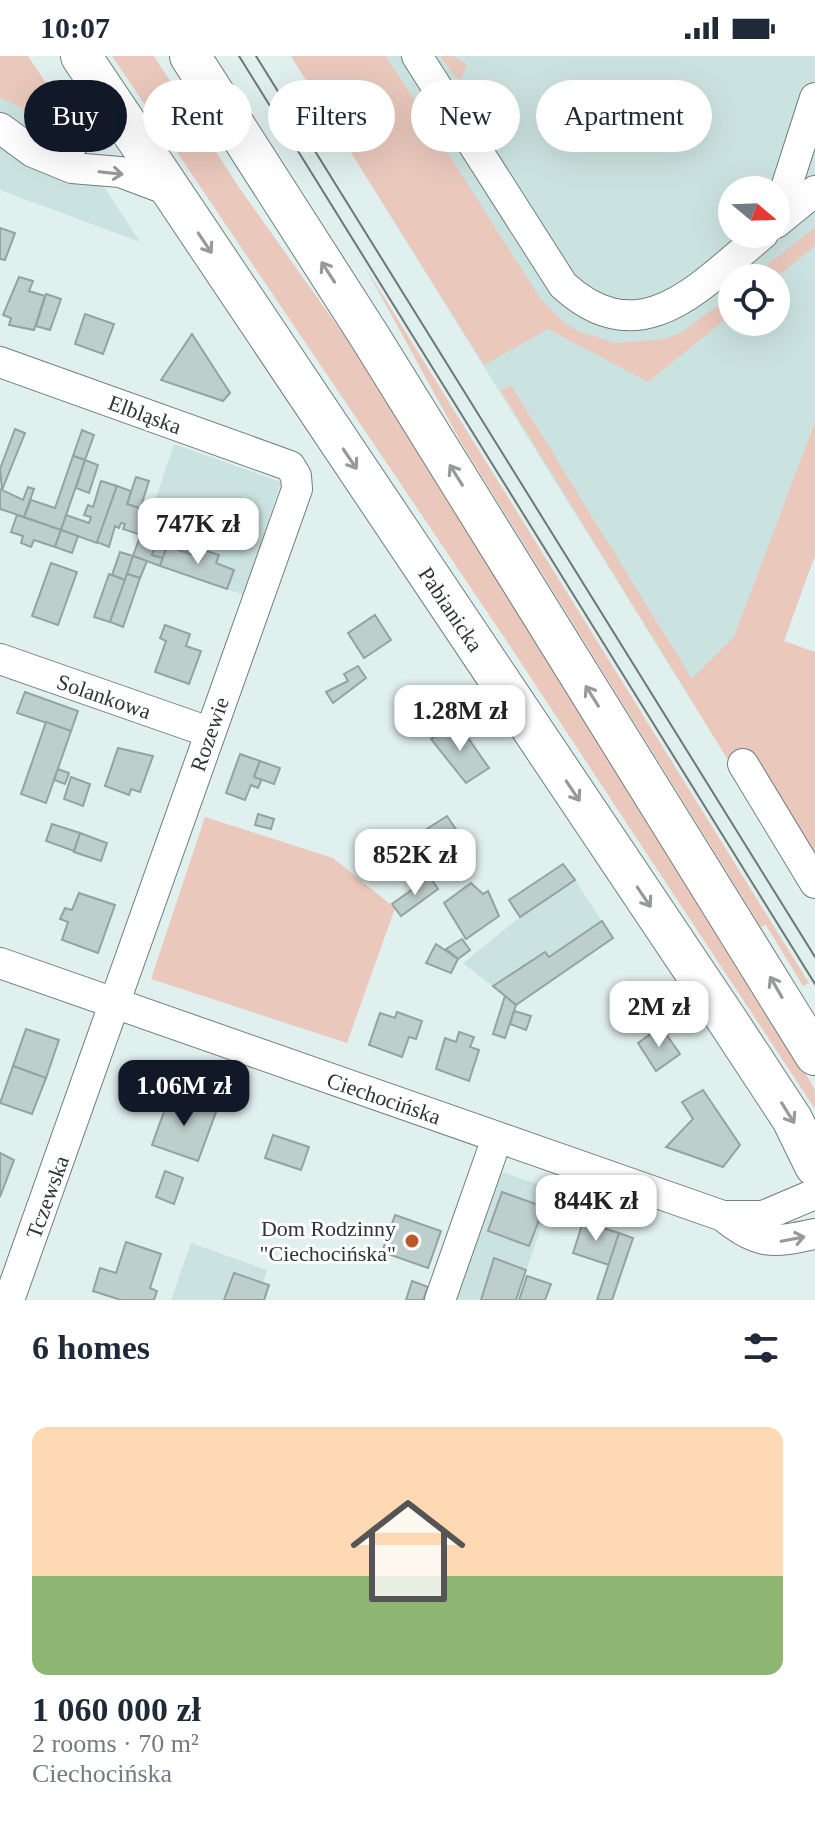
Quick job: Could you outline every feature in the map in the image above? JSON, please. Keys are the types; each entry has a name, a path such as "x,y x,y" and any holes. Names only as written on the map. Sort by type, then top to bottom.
{"main road":[{"path":"190,56 379,351 815,1055"},
{"name":"Pabianicka","path":"90,70 727,1020 792,1119 815,1166"}],"street":[{"path":"417,56 563,285 596,309 639,316 662,311 683,299 746,248"},
{"path":"54,160 69,150 82,132 90,70"},
{"path":"790,178 814,103"},
{"path":"0,128 33,152 54,160 84,171 120,172 168,190"},
{"path":"790,210 815,191"},
{"name":"Elbląska","path":"0,362 290,466"},
{"name":"Rozewie","path":"117,1004 209,732 297,489 296,476 290,466"},
{"name":"Solankowa","path":"0,659 209,732"},
{"path":"743,764 815,883"},
{"name":"Ciechocińska","path":"0,963 723,1216 763,1216 815,1194"},
{"name":"Tczewska","path":"9,1300 117,1004"},
{"path":"440,1300 497,1138"},
{"name":"Ciechocińska","path":"723,1216 747,1235 762,1240 777,1242 815,1234"}],"shaded area":[{"path":"0,56 28,56 44,80 24,80 24,109 0,98"},
{"path":"112,56 154,56 170,80 143,80 143,102"},
{"path":"291,56 815,56 815,555 783,642 730,763 351,152 395,152 395,80 306,80"},
{"path":"291,56 386,56 411,95 411,152 447,152 540,298 562,321 578,331 616,343 665,339 684,331 718,305 718,325 648,382 548,329 484,365 351,152 395,152 395,80 306,80"},
{"path":"440,56 453,56 467,64 461,79 455,77"},
{"path":"0,97 24,107 24,152 81,152 140,242 0,190"},
{"path":"177,152 216,152 346,338 782,1033 815,1090 815,1109 504,637"},
{"path":"815,227 815,246 790,267 790,264 769,264"},
{"path":"364,265 809,983 803,986 766,925 761,927 462,444"},
{"path":"511,385 692,679 734,637 815,422 815,555 784,641 815,652 815,866 730,763 501,391"},
{"path":"174,444 281,482 244,595 136,557"},
{"path":"205,817 333,858 395,908 347,1043 151,979"},
{"path":"575,880 613,938 516,1005 463,963 520,917"},
{"path":"479,1164 554,1190 516,1300 431,1300"},
{"path":"191,1243 267,1270 263,1283 269,1285 264,1300 171,1300"}],"building":[{"path":"0,228 15,233 5,260 0,259"},
{"path":"19,277 33,281 29,291 45,296 34,330 9,325 11,318 3,315"},
{"path":"46,294 61,299 50,330 36,326"},
{"path":"85,314 114,324 103,354 75,344"},
{"path":"192,334 230,393 223,401 161,380"},
{"path":"15,429 25,433 2,490 0,469"},
{"path":"82,430 94,435 85,460 73,456"},
{"path":"73,456 85,460 61,530 24,517 31,500 55,508"},
{"path":"85,460 98,465 89,493 76,488"},
{"path":"136,477 149,481 140,509 127,504"},
{"path":"101,481 117,486 97,543 61,530 66,515 89,523 91,517 84,515 88,505 93,507"},
{"path":"117,486 131,491 127,504 148,511 150,508 141,535 123,529 125,524 121,523 119,528 115,526 109,547 97,542"},
{"path":"28,487 34,489 24,517 0,509 0,489 23,500"},
{"path":"149,512 165,518 152,555 163,558 160,566 133,556"},
{"path":"17,515 61,530 55,547 34,540 31,547 21,543 23,536 11,532"},
{"path":"165,518 195,529 186,553 167,546 163,558 152,555"},
{"path":"61,530 78,536 72,553 55,547"},
{"path":"167,546 198,557 201,549 219,555 216,563 234,570 227,589 160,566"},
{"path":"120,552 133,556 125,580 112,575"},
{"path":"133,556 147,561 140,578 127,574"},
{"path":"51,563 77,572 58,625 32,616"},
{"path":"109,574 125,580 110,622 94,617"},
{"path":"127,574 140,578 123,627 110,622"},
{"path":"375,615 391,640 364,658 348,633"},
{"path":"165,625 190,634 186,646 201,651 189,684 155,672 166,641 160,638"},
{"path":"358,666 366,678 333,703 326,692 348,681 344,674"},
{"path":"25,692 78,711 71,731 17,713"},
{"path":"46,722 71,731 46,803 21,794"},
{"path":"457,722 489,768 466,783 431,739"},
{"path":"118,748 153,756 140,792 131,789 129,795 105,786"},
{"path":"240,754 260,761 254,777 262,779 258,788 251,785 245,800 226,793"},
{"path":"260,761 280,768 274,784 254,777"},
{"path":"58,769 69,773 65,784 54,780"},
{"path":"71,777 90,784 83,806 64,799"},
{"path":"258,814 274,819 271,829 255,825"},
{"path":"447,816 467,846 452,856 457,863 443,872 419,834"},
{"path":"52,824 80,833 74,851 46,841"},
{"path":"80,833 107,843 101,861 74,852"},
{"path":"563,864 575,880 520,917 509,900"},
{"path":"430,877 438,889 401,916 392,904"},
{"path":"471,883 483,894 488,891 499,916 466,939 444,903"},
{"path":"79,893 115,905 98,953 62,940 68,922 60,919 65,908 72,910"},
{"path":"602,921 613,938 516,1005 493,986 545,952 549,957"},
{"path":"462,939 470,950 458,959 446,949"},
{"path":"436,944 458,959 451,973 426,963"},
{"path":"505,996 516,1005 505,1038 493,1034"},
{"path":"514,1011 531,1016 526,1030 510,1024"},
{"path":"397,1012 422,1021 416,1039 409,1037 402,1057 369,1045 380,1013 395,1018"},
{"path":"661,1027 680,1054 656,1071 638,1043"},
{"path":"26,1029 59,1040 46,1078 13,1066"},
{"path":"459,1032 474,1037 470,1047 479,1050 469,1081 436,1069 445,1038 456,1042"},
{"path":"13,1066 46,1078 32,1114 0,1103"},
{"path":"703,1090 740,1145 723,1167 666,1147 693,1119 682,1102"},
{"path":"170,1095 216,1112 198,1161 152,1145"},
{"path":"273,1135 309,1147 301,1170 265,1158"},
{"path":"0,1153 14,1160 0,1197"},
{"path":"165,1171 183,1178 174,1204 156,1197"},
{"path":"502,1192 544,1207 529,1246 488,1231"},
{"name":"Dom Rodzinny \"Ciechocińska\"","path":"395,1215 441,1231 428,1268 382,1252"},
{"path":"583,1222 619,1233 609,1265 573,1253"},
{"path":"619,1233 633,1238 612,1300 597,1300"},
{"path":"126,1242 161,1254 150,1288 157,1291 154,1300 121,1300 93,1291 100,1268 116,1273"},
{"path":"494,1258 526,1270 516,1300 481,1300"},
{"path":"234,1273 269,1285 264,1300 224,1300"},
{"path":"527,1276 551,1284 545,1300 519,1300"},
{"path":"412,1281 428,1287 423,1300 406,1300"}],"tram line":[{"path":"239,56 815,984"},
{"path":"256,56 815,957"}],"place":[{"name":"Dom Rodzinny \"Ciechocińska\"","path":"412,1241"}]}
